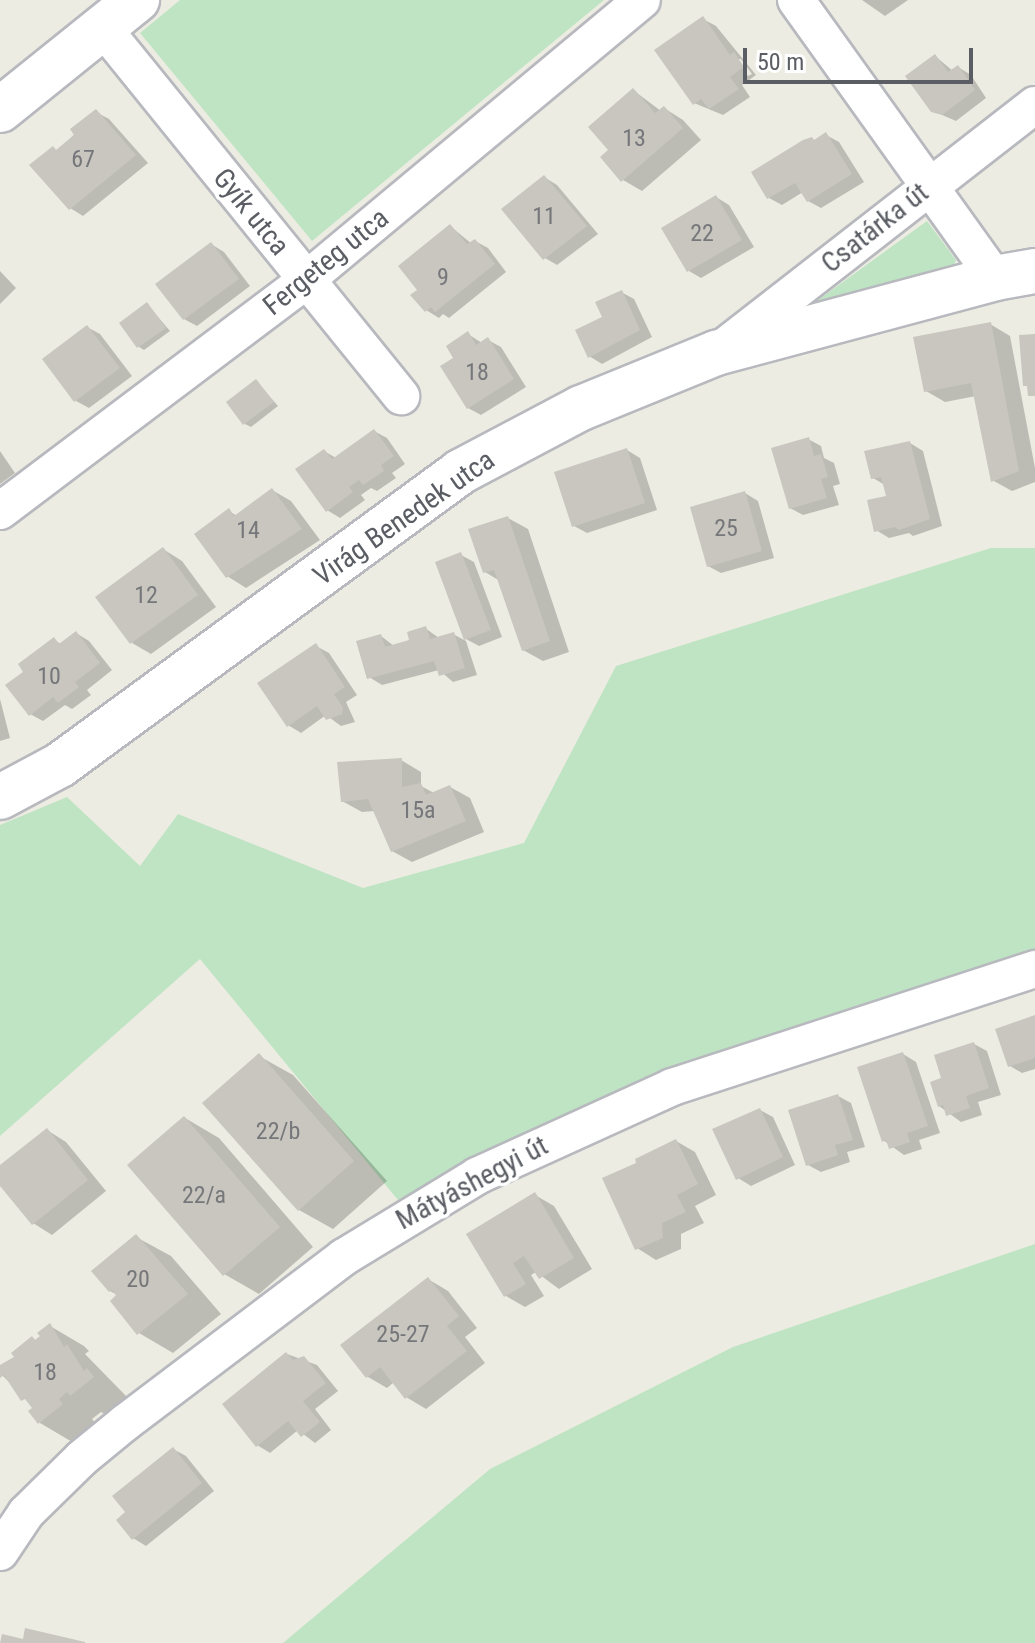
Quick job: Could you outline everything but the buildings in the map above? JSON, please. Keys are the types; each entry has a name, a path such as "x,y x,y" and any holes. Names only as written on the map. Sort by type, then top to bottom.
{"street":[{"path":"0,110 137,0"},
{"name":"Fergeteg utca","path":"0,511 306,280 642,0"},
{"path":"796,0 928,186 1015,274"},
{"name":"Gyík utca","path":"103,28 401,396"},
{"name":"Csatárka út","path":"716,353 1035,105"},
{"name":"Virág Benedek utca","path":"0,797 60,765 460,472 581,408 716,353 1015,274"},
{"name":"Mátyáshegyi út","path":"0,1552 26,1513 82,1458 126,1422 357,1248 477,1176 672,1087 1035,969"}],"green space":[{"path":"180,0 604,0 312,241 140,33"},
{"path":"927,221 956,260 952,270 807,308"},
{"path":"991,548 1035,548 1035,955 934,981 633,1086 398,1200 200,959 0,1136 0,825 67,797 140,866 178,814 363,888 524,843 616,666"},
{"path":"1035,1244 1035,1643 283,1643 490,1469 733,1347"}]}
